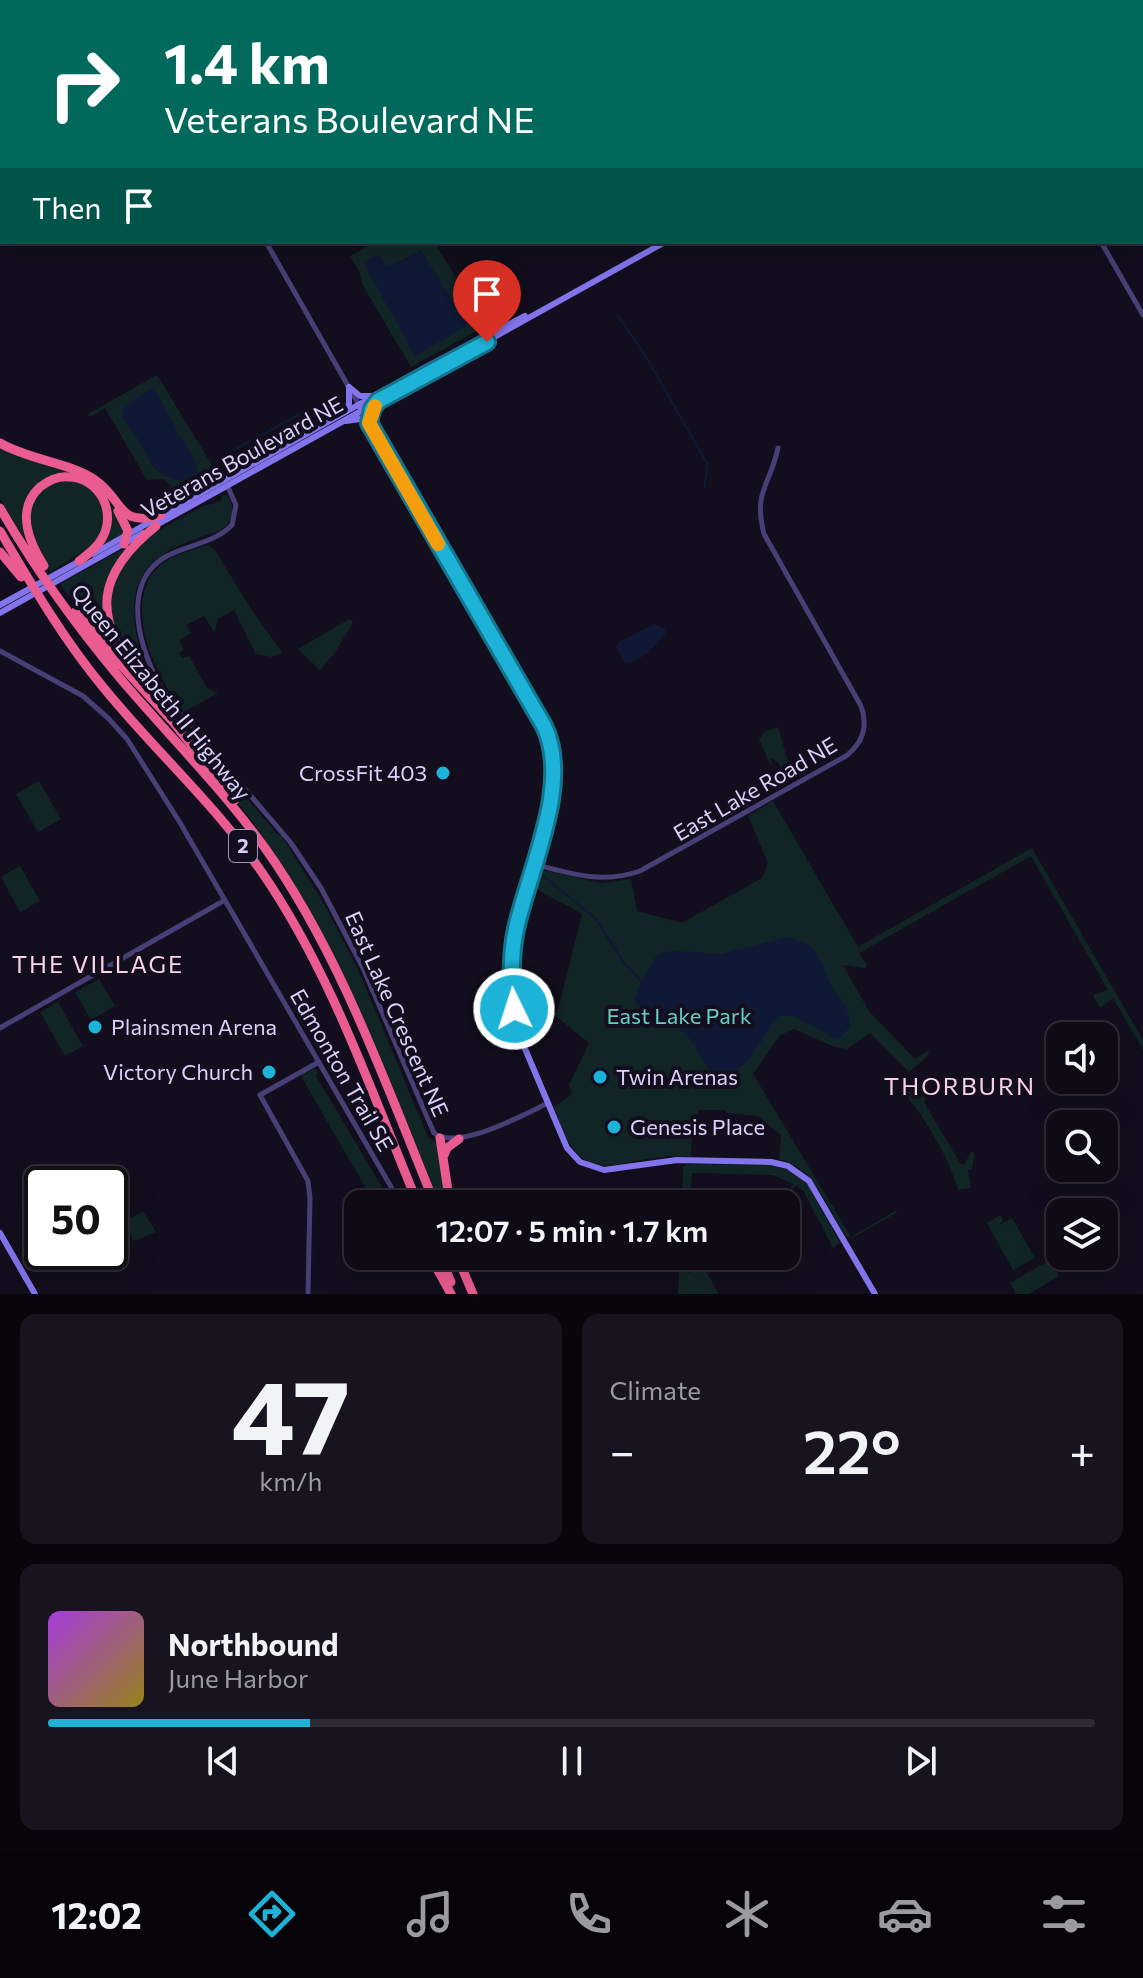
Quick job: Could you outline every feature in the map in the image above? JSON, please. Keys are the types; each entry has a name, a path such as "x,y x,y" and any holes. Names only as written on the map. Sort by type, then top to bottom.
{"highway":[{"path":"0,443 37,460 88,476 101,485 120,510 133,518 161,515"},
{"path":"79,561 101,541 106,532 106,504 94,486 86,481 68,477 53,479 39,488 28,505 27,530 33,547 88,627 171,720"},
{"path":"110,498 128,534 124,544"},
{"name":"Queen Elizabeth II Highway","path":"0,508 97,649 225,797 286,880 339,977 429,1190"},
{"path":"156,526 132,545 119,562 110,585 108,616 117,646 250,820 286,880"},
{"name":"Queen Elizabeth II Highway","path":"0,531 60,630 124,713 224,822 261,870 328,988 412,1190"},
{"path":"0,552 12,563 81,665 124,713"},
{"path":"440,1138 448,1190"},
{"path":"444,1162 445,1150 459,1139"},
{"path":"438,1270 453,1294"},
{"path":"445,1270 453,1294"},
{"path":"464,1270 475,1294"},
{"path":"468,1270 475,1294"}],"main road":[{"name":"Veterans Boulevard NE","path":"61,575 79,561 161,515 341,422 360,408 661,244"},
{"path":"349,387 360,396 377,399 369,423"},
{"path":"344,413 349,404 349,387"},
{"path":"360,408 550,739 555,781 514,940 512,991 523,1044 571,1154 593,1168 611,1170 677,1160 771,1162 788,1166 809,1181 875,1294"},
{"name":"Veterans Boulevard NE","path":"0,611 61,575 156,526 269,454 344,413 360,408"},
{"path":"341,422 360,419 369,423"},
{"path":"0,1233 35,1294"}],"street":[{"path":"267,244 360,408"},
{"path":"1102,244 1143,315"},
{"name":"East Lake Road NE","path":"534,864 592,878 614,878 635,873 846,756 859,744 865,729 861,706 764,534 759,510 761,491 773,468 778,448"},
{"name":"East Lake Crescent NE","path":"226,482 236,505 232,525 220,534 157,563 141,586 137,601 138,617 148,659 165,694 291,843 321,888 352,945 429,1126 440,1138 459,1139 516,1119 548,1103"},
{"name":"Edmonton Trail SE","path":"0,651 66,685 96,706 118,727 151,775 393,1190"},
{"path":"0,1028 225,900"},
{"path":"308,1294 309,1190 300,1163 260,1095 319,1062"}],"green space":[{"path":"372,244 435,244 486,326 411,367 362,284 360,273 350,256"},
{"path":"157,375 215,470 177,491 163,479 147,480 105,408 90,417 88,414"},
{"path":"0,445 85,476 105,493 125,529 123,534 99,547 107,534 103,494 72,475 30,495 30,549 0,499"},
{"path":"63,478 87,484 103,502 105,523 92,546 50,572 31,531 30,507 47,487"},
{"path":"223,494 229,497 232,507 225,527 165,553 150,565 141,578 134,608 143,658 166,701 276,833 281,835 326,907 361,976 428,1137 440,1145 446,1190 434,1190 400,1109 284,870 261,833 140,674 114,633 109,602 117,570 152,534 201,507 221,501"},
{"path":"207,545 215,550 282,652 272,657 256,654 234,610 218,619 214,632 204,616 186,625 191,633 179,640 184,650 179,653 182,658 189,656 207,688 218,693 184,712 152,658 142,614 144,594 151,576 166,561"},
{"path":"125,550 115,565 106,616 129,668 104,643 60,584"},
{"path":"350,619 353,623 320,670 298,649"},
{"path":"778,727 788,762 782,769 778,762 770,758 770,764 759,739 764,732"},
{"path":"39,781 61,819 38,832 16,794"},
{"name":"East Lake Park","path":"773,801 858,947 1032,848 1143,1040 1143,1050 1113,998 1100,1008 1093,995 1108,990 1031,856 859,953 867,965 865,968 843,965 869,1011 915,1059 929,1050 928,1056 909,1072 870,1033 847,1049 832,1046 794,1029 780,1035 753,1074 851,1237 897,1210 896,1213 852,1238 846,1237 811,1180 792,1164 779,1159 781,1135 758,1116 726,1113 726,1110 698,1110 698,1114 693,1114 691,1157 658,1157 612,1165 584,1159 569,1142 554,1107 572,1094 569,1085 589,1043 557,1017 521,1025 520,1022 557,1013 582,914 531,886 536,873 542,870 601,883 631,879 637,911 682,923 762,878 768,863 748,816"},
{"path":"20,866 40,901 20,912 1,877"},
{"path":"99,979 115,1006 91,1020 75,992"},
{"path":"58,1002 83,1046 65,1056 40,1012"},
{"path":"313,1069 318,1070 316,1076 384,1190 367,1190 301,1076"},
{"path":"910,1083 931,1091 924,1102 960,1163 964,1165 971,1152 975,1153 972,1169 968,1170 971,1188 958,1190 935,1137 901,1090"},
{"path":"687,1164 770,1165 791,1171 808,1185 840,1243 833,1248 804,1192 796,1186 789,1190 793,1184 773,1175 692,1173 691,1190 682,1190 683,1167"},
{"path":"143,1211 156,1232 134,1241 128,1230 128,1220"},
{"path":"1000,1215 1003,1220 999,1225 1012,1218 1035,1258 1013,1270 987,1223"},
{"path":"1046,1262 1046,1270 1056,1270 1059,1276 1029,1294 1016,1294 1010,1283"},
{"path":"679,1270 688,1270 688,1273 705,1270 719,1294 678,1294"}],"water":[{"path":"421,251 469,325 415,356 364,264 375,256 380,257 387,266 392,265"},
{"path":"151,389 157,393 177,435 196,462 198,472 186,480 171,478 152,465 122,418 125,406"},
{"path":"654,624 665,629 666,633 641,658 629,663 624,661 616,647 619,642"},
{"path":"788,937 799,940 818,955 832,987 847,1009 850,1027 840,1038 834,1038 794,1016 781,1016 747,1061 734,1072 716,1075 680,1029 636,1005 635,999 643,979 655,958 662,953 721,954"}],"waterway":[{"path":"474,317 480,315"},
{"path":"618,316 645,355 708,465 704,489"},
{"path":"467,321 472,318"},
{"path":"234,450 329,398"},
{"path":"542,875 596,919 624,963 642,982"}],"slow traffic":[{"path":"375,406 369,423 438,544"}],"place":[{"name":"CrossFit 403","path":"443,773"},
{"name":"Plainsmen Arena","path":"95,1027"},
{"name":"Victory Church","path":"269,1072"},
{"name":"Twin Arenas","path":"600,1077"},
{"name":"Genesis Place","path":"614,1127"}],"district":[{"name":"THE VILLAGE","path":"98,965"},
{"name":"THORBURN","path":"960,1087"}],"route":[{"path":"487,342 378,401 372,409 369,423 544,726 552,747 555,765 553,794 512,955 514,1009"}]}
